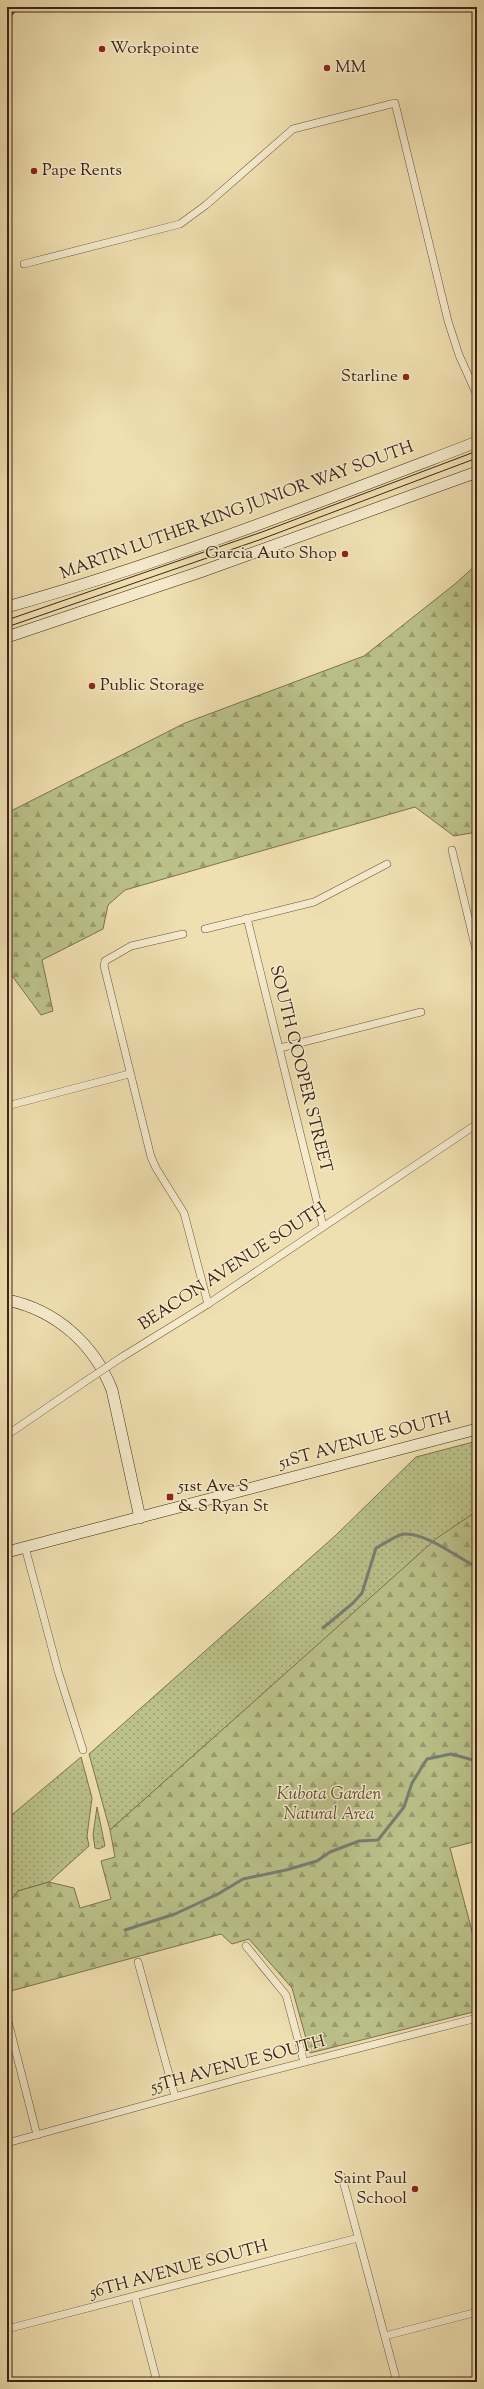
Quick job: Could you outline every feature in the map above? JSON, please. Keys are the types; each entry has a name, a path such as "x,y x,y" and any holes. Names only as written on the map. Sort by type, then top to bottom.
{"main road":[{"name":"MARTIN LUTHER KING JUNIOR WAY SOUTH","path":"7,607 102,579 231,534 477,442"},
{"path":"7,637 203,571 477,472"},
{"path":"7,1300 38,1310 63,1324 88,1348 105,1373 112,1390 140,1518"},
{"name":"51ST AVENUE SOUTH","path":"7,1552 477,1429"}],"street":[{"path":"24,264 180,224 206,205 293,129 395,103 448,321 459,355 477,395"},
{"path":"452,850 477,954"},
{"path":"205,929 314,902 387,864"},
{"name":"SOUTH COOPER STREET","path":"248,918 323,1226"},
{"path":"183,934 131,946 105,961 104,966 129,1074 153,1163 185,1215 208,1304"},
{"path":"280,1048 421,1012"},
{"path":"7,1106 129,1074"},
{"name":"BEACON AVENUE SOUTH","path":"7,1435 83,1383 208,1304 477,1124"},
{"path":"25,1547 58,1671 83,1750"},
{"path":"246,1946 286,1995 304,2062"},
{"path":"138,1962 175,2096"},
{"path":"7,2017 37,2135"},
{"name":"55TH AVENUE SOUTH","path":"7,2143 175,2096 477,2018"},
{"path":"342,2177 397,2382"},
{"name":"56TH AVENUE SOUTH","path":"7,2329 358,2238"},
{"path":"135,2297 157,2382"},
{"path":"385,2336 477,2312"}],"green space":[{"path":"477,564 477,832 454,836 415,807 125,890 108,905 103,929 42,960 53,1011 41,1015 7,969 7,813 185,723 364,656 455,584"},
{"path":"477,1441 477,1511 437,1539 110,1830 89,1754 335,1536 416,1457"},
{"name":"Kubota Garden Natural Area","path":"477,1511 477,1841 450,1848 477,1950 477,2011 310,2053 292,1988 249,1939 232,1944 221,1934 7,1992 7,1905 18,1891 49,1882 74,1888 80,1908 111,1899 101,1861 115,1857 110,1830 437,1538"},
{"path":"81,1757 92,1798 87,1836 89,1846 49,1882 18,1891 7,1905 7,1819"},
{"path":"97,1807 105,1846 99,1849 95,1848 93,1835"}],"waterway":[{"path":"323,1628 353,1603 362,1593 376,1548 397,1536 412,1534 422,1537 477,1567"},
{"path":"125,1930 175,1914 218,1894 243,1879 286,1870 317,1861 330,1852 359,1841 378,1840 404,1807 412,1783 427,1759 451,1754 477,1761"}],"tram line":[{"path":"7,620 262,532 477,451"},
{"path":"7,627 259,540 477,458"}],"place":[{"name":"Workpointe","path":"102,49"},
{"name":"MM","path":"327,68"},
{"name":"Pape Rents","path":"34,171"},
{"name":"Starline","path":"406,377"},
{"name":"Garcia Auto Shop","path":"345,554"},
{"name":"Public Storage","path":"92,686"},
{"name":"51st Ave S & S Ryan St","path":"170,1497"},
{"name":"Saint Paul School","path":"415,2189"}]}
